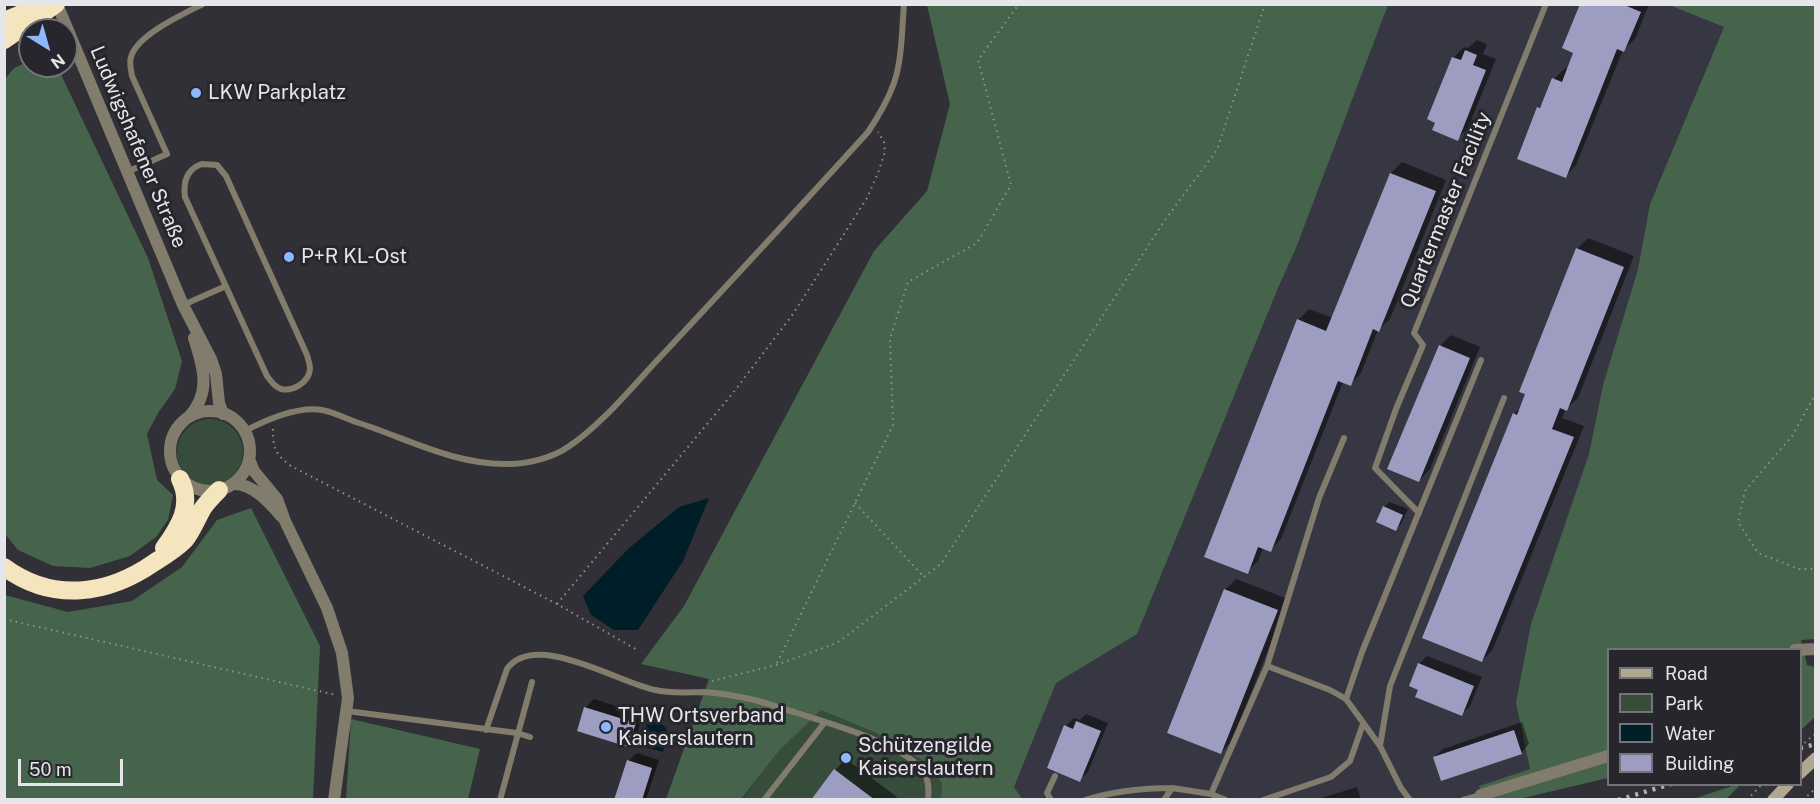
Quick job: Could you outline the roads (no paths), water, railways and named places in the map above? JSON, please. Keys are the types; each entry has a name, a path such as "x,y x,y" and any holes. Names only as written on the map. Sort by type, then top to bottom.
{"highway":[{"path":"4,21 43,4"},
{"path":"4,40 57,4"},
{"path":"148,568 185,514 186,497 180,479"},
{"path":"4,567 46,587 74,591 110,586 129,579 148,568 183,541 204,507 226,487"}],"main road":[{"path":"1802,771 1815,758"},
{"path":"1773,800 1786,786"}],"street":[{"name":"Ludwigshafener Straße","path":"57,4 183,305 211,359 223,414"},
{"name":"Ludwigshafener Straße","path":"183,305 204,378 202,399 188,418"},
{"path":"285,521 254,490 243,485 198,490 180,479 172,466 170,450 173,435 188,418 201,412 223,414 235,421 244,432 249,445 249,459 254,471 277,499 285,521 327,608 342,653 348,698 334,800"},
{"path":"226,487 243,473 249,459"},
{"path":"1481,795 1607,756"}],"lane":[{"path":"127,172 167,154 132,76 131,56 144,39 182,14 203,4"},
{"path":"244,432 273,418 301,411 322,410 470,462 509,464 528,462 567,448 636,384 873,124 894,82 902,35 904,4"},
{"name":"Quartermaster Facility","path":"1419,513 1375,468 1396,409 1423,345 1414,333 1546,4"},
{"path":"202,164 217,165 226,176 307,355 310,367 309,376 303,382 288,389 280,389 274,385 267,376 226,286 185,197 185,183 190,172 195,166 202,164"},
{"path":"183,305 226,286"},
{"path":"1346,699 1362,652 1481,360"},
{"path":"1380,746 1390,686 1504,398"},
{"path":"1211,794 1267,666 1318,498 1344,438"},
{"path":"486,730 507,669 513,661 520,657 536,655 562,658 591,666 652,690 684,693 706,692 751,699 869,738 912,761 922,770 927,778 928,800"},
{"path":"1267,666 1330,690 1346,699 1380,746 1401,788 1410,800"},
{"path":"500,800 532,682"},
{"path":"346,711 518,733 530,737"},
{"path":"764,800 825,722"},
{"path":"1263,800 1331,777 1350,761 1363,724"},
{"path":"1051,800 1047,793 1055,776"},
{"path":"1164,800 1172,788"},
{"path":"1085,800 1108,792 1172,788 1211,794 1226,800"},
{"path":"1463,800 1481,795"}],"water":[{"path":"709,498 683,561 638,630 614,630 591,615 583,596 629,548 679,507"},
{"path":"648,721 661,723 666,730 663,752 639,745"}],"railway":[{"path":"1802,748 1816,744"},
{"path":"1618,800 1664,786"}],"place":[{"name":"LKW Parkplatz","path":"196,93"},
{"name":"P+R KL-Ost","path":"289,257"},
{"name":"THW Ortsverband Kaiserslautern","path":"606,727"},
{"name":"Schützengilde Kaiserslautern","path":"846,758"}]}
